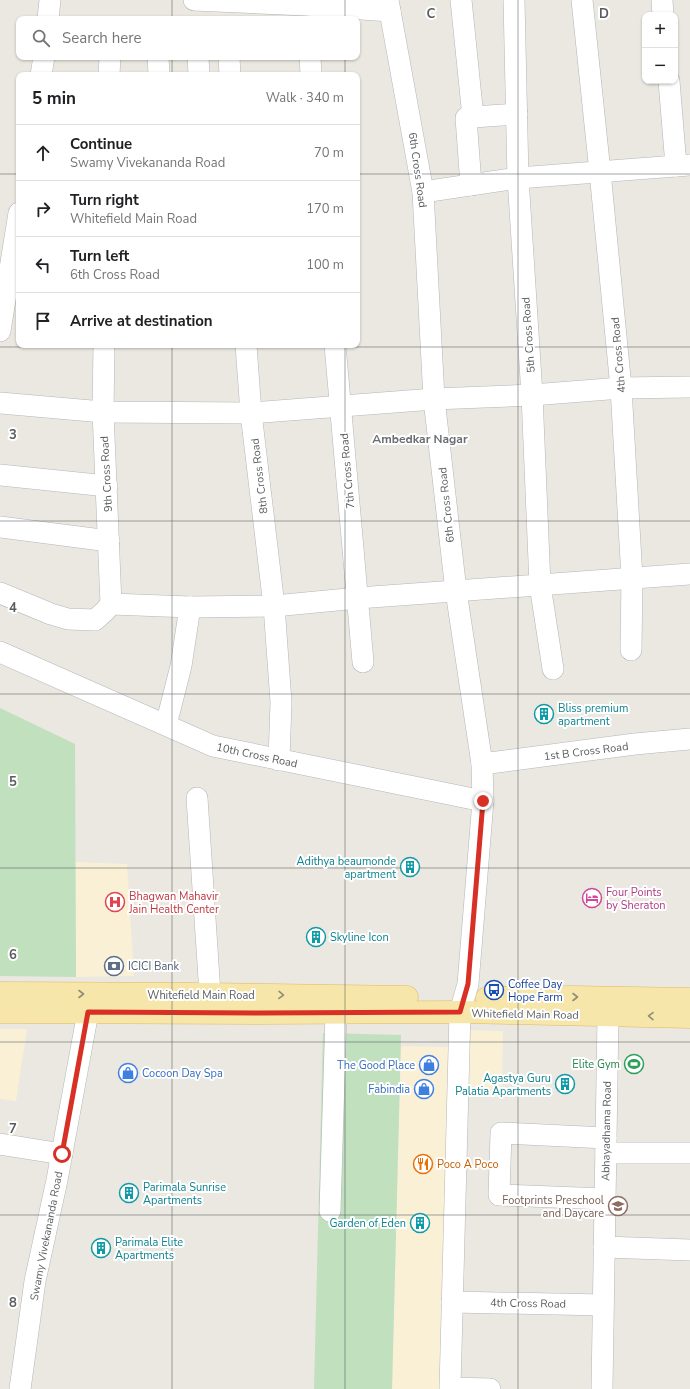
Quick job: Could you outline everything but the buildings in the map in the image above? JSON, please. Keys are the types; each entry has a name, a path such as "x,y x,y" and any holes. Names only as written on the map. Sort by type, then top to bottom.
{"main road":[{"name":"Whitefield Main Road","path":"0,993 210,994 462,1005 608,1016 690,1017"},
{"name":"Whitefield Main Road","path":"0,1012 336,1013 572,997 690,999"},
{"path":"0,1004 54,1005 66,1012"}],"street":[{"path":"48,16 50,0"},
{"path":"194,0 306,12 389,6"},
{"path":"461,0 473,117"},
{"name":"5th Cross Road","path":"514,0 518,178 532,395 540,585 554,669"},
{"name":"4th Cross Road","path":"582,0 622,388 632,578 631,650"},
{"path":"662,0 663,12"},
{"name":"6th Cross Road","path":"389,6 423,192 434,399 456,591 482,764 483,801 468,984 462,1005 450,1388 490,1389"},
{"path":"42,72 44,60"},
{"path":"109,72 110,60"},
{"path":"158,60 159,72"},
{"path":"198,60 199,72"},
{"path":"229,60 230,72"},
{"path":"310,60 311,72"},
{"path":"423,192 518,178 683,166 669,84"},
{"path":"471,185 466,118 517,114"},
{"path":"0,331 16,232"},
{"name":"9th Cross Road","path":"104,348 103,412 111,604"},
{"name":"8th Cross Road","path":"246,348 251,413 274,606 280,702 280,760"},
{"name":"7th Cross Road","path":"335,348 363,662"},
{"path":"0,403 103,412 251,413 434,399 532,395 622,388 690,387"},
{"path":"0,475 107,486"},
{"path":"0,527 109,541"},
{"path":"0,594 51,614 68,618 95,620 111,604 190,607 274,606 358,598 690,574"},
{"path":"166,725 181,666 190,607"},
{"name":"10th Cross Road","path":"0,652 213,746 483,801"},
{"name":"1st B Cross Road","path":"482,764 635,744 690,739"},
{"path":"197,798 210,994"},
{"name":"Swamy Vivekananda Road","path":"20,1389 35,1282 62,1154 88,1012"},
{"path":"330,1211 336,1013"},
{"name":"Abhayadhama Road","path":"602,1389 608,1016"},
{"path":"605,1199 499,1195 501,1133 690,1153"},
{"path":"0,1144 62,1154"},
{"path":"604,1247 690,1250"},
{"name":"4th Cross Road","path":"452,1302 603,1305"}],"shaded area":[{"path":"75,862 127,864 134,976 76,977"},
{"path":"0,1029 27,1029 16,1101 0,1099"},
{"path":"463,1030 503,1031 502,1097 463,1097"},
{"path":"401,1046 451,1047 443,1389 392,1389"}],"green space":[{"path":"0,708 75,744 76,977 0,976"},
{"path":"323,1033 401,1035 392,1389 314,1389"}],"place":[{"name":"Bliss premium apartment","path":"544,714"},
{"name":"Adithya beaumonde apartment","path":"410,867"},
{"name":"Four Points by Sheraton","path":"592,898"},
{"name":"Bhagwan Mahavir Jain Health Center","path":"115,902"},
{"name":"Skyline Icon","path":"316,937"},
{"name":"ICICI Bank","path":"114,966"},
{"name":"Coffee Day Hope Farm","path":"494,990"},
{"name":"Elite Gym","path":"634,1064"},
{"name":"The Good Place","path":"429,1065"},
{"name":"Cocoon Day Spa","path":"128,1073"},
{"name":"Agastya Guru Palatia Apartments","path":"565,1084"},
{"name":"Fabindia","path":"424,1089"},
{"name":"Poco A Poco","path":"423,1164"},
{"name":"Parimala Sunrise Apartments","path":"129,1193"},
{"name":"Footprints Preschool and Daycare","path":"618,1206"},
{"name":"Garden of Eden","path":"420,1223"},
{"name":"Parimala Elite Apartments","path":"101,1248"}],"district":[{"name":"Ambedkar Nagar","path":"420,439"}],"route":[{"path":"62,1154 88,1012 460,1012 468,984 483,801"}]}
